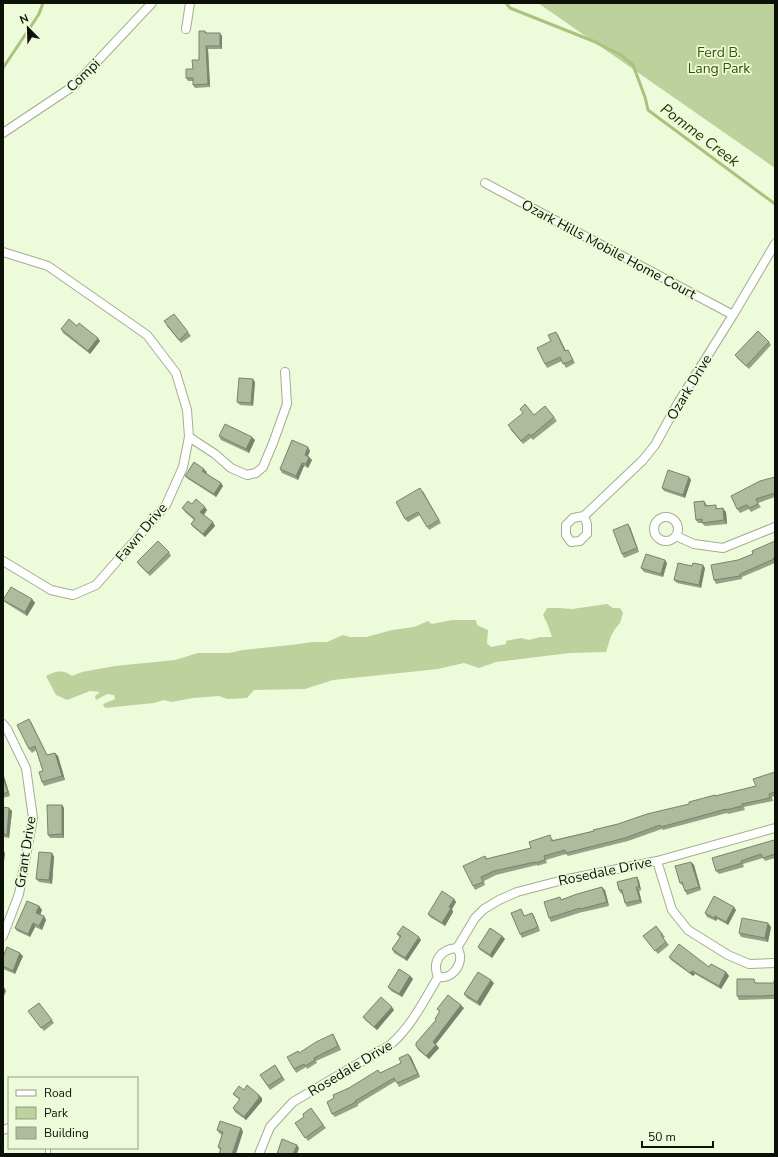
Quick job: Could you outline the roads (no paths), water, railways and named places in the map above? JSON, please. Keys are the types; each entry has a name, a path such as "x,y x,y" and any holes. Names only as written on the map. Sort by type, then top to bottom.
{"street":[{"name":"Compi","path":"3,133 75,85 152,3"},
{"path":"186,29 190,3"},
{"name":"Ozark Hills Mobile Home Court","path":"485,183 733,315"},
{"name":"Ozark Drive","path":"584,516 643,460 655,445 678,403 775,244"},
{"name":"Fawn Drive","path":"3,252 48,266 147,335 176,373 187,410 189,437 183,467 166,505 96,584 73,595 51,590 3,561"},
{"path":"189,437 215,454 231,468 247,475 256,473 263,467 287,404 285,372"},
{"path":"676,536 694,544 723,548 775,527"},
{"name":"Grant Drive","path":"3,724 7,729 26,768 33,818 19,894 3,936"},
{"name":"Rosedale Drive","path":"457,948 475,918 484,909 517,892 563,880 657,861 775,828"},
{"path":"657,861 672,910 688,930 728,955 749,964 775,963"},
{"path":"457,948 460,951 461,957 459,965 453,973 445,977 438,977 436,967 437,959 447,950 457,948"},
{"name":"Rosedale Drive","path":"259,1154 270,1127 293,1102 390,1045 398,1038 414,1017 438,977"}],"waterway":[{"name":"Pomme Creek","path":"3,68 39,14 43,3"},
{"name":"Pomme Creek","path":"506,3 510,8 593,41 621,55 633,65 645,97 648,110 775,204"}],"park label":[{"name":"Ferd B. Lang Park","path":"719,60"}]}
